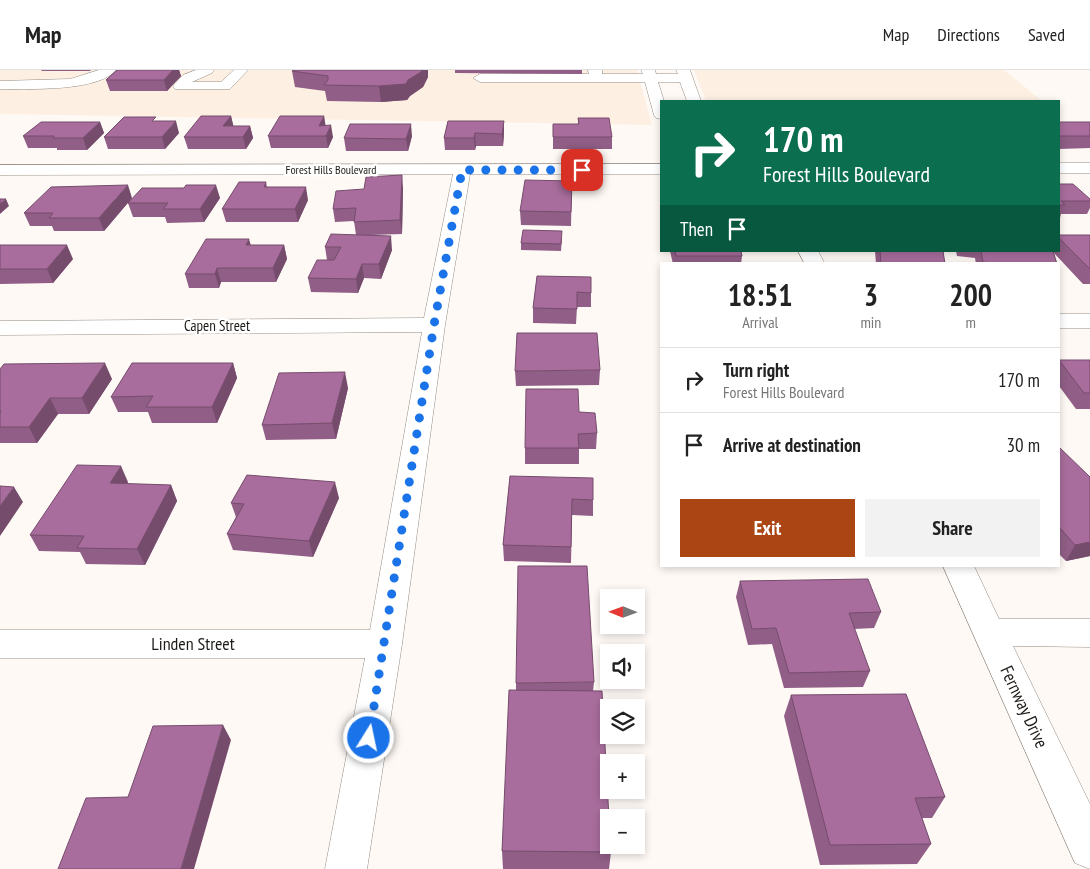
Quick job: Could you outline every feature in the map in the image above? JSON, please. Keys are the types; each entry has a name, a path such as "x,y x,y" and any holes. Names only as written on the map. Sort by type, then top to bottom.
{"street":[{"path":"0,74 6,70"},
{"path":"0,85 62,83 89,78 109,70"},
{"path":"208,70 188,78 180,86 225,86 242,70"},
{"path":"480,78 595,74 684,74 694,100"},
{"path":"649,74 660,112"},
{"path":"1060,168 1090,168"},
{"name":"Forest Hills Boulevard","path":"0,170 660,169"},
{"path":"346,869 385,644 434,325 462,170"},
{"path":"1060,321 1090,321"},
{"name":"Capen Street","path":"0,328 434,325"},
{"name":"Fernway Drive","path":"958,567 1090,848"},
{"path":"988,632 1090,632"},
{"name":"Linden Street","path":"0,644 385,644"}],"shaded area":[{"path":"0,70 637,70 652,125 0,114"},
{"path":"694,70 1004,70 1041,100 706,100"}],"building":[{"path":"117,70 173,70 164,80 106,80"},
{"path":"422,70 408,80 406,84 379,86 324,85 328,80 328,76 292,71"},
{"path":"201,116 231,116 223,126 250,126 243,137 184,137"},
{"path":"280,116 324,116 319,126 331,125 326,136 268,136"},
{"path":"124,117 156,117 152,121 176,121 162,137 104,137"},
{"path":"578,118 609,118 612,137 553,137 553,124 579,124"},
{"path":"448,121 504,121 502,134 475,133 474,138 444,138"},
{"path":"41,122 100,122 83,138 23,136"},
{"path":"1060,122 1090,122 1090,136 1060,136"},
{"path":"350,124 411,124 406,139 344,138"},
{"path":"402,175 400,220 354,222 356,208 333,209 336,191 364,189 366,177"},
{"path":"525,180 572,181 571,212 520,211"},
{"path":"239,182 266,182 264,187 306,187 295,209 222,209"},
{"path":"1060,184 1073,184 1090,199 1090,201 1061,201 1065,205 1060,205"},
{"path":"128,185 99,218 49,218 53,213 24,213 51,187"},
{"path":"186,185 216,185 200,209 163,209 168,203 128,203 142,188 184,188"},
{"path":"523,230 562,231 561,244 521,243"},
{"path":"331,234 391,236 379,264 362,264 356,279 308,278 317,260 334,260 341,247 325,247"},
{"path":"1060,235 1090,235 1090,269 1060,239"},
{"path":"206,239 249,239 246,245 284,245 273,268 217,268 215,274 185,274"},
{"path":"0,245 67,245 47,269 0,269"},
{"path":"675,252 741,252 742,256 676,256"},
{"path":"880,252 943,252 945,262 881,262"},
{"path":"981,252 1053,252 1056,262 983,262"},
{"path":"537,276 591,277 591,293 577,292 577,309 533,308"},
{"path":"517,333 597,333 600,370 515,371"},
{"path":"1060,360 1090,360 1090,393 1084,393"},
{"path":"105,363 82,398 50,398 29,427 0,427 0,369 4,364"},
{"path":"132,363 233,363 212,407 146,407 153,396 111,397"},
{"path":"345,372 332,423 262,425 279,373"},
{"path":"526,389 578,389 579,412 595,413 597,433 578,434 579,448 525,448"},
{"path":"1060,448 1090,477 1090,542 1075,545 1060,528"},
{"path":"77,465 121,466 110,483 171,485 137,549 77,548 84,536 30,535"},
{"path":"247,475 335,482 309,541 227,534 244,504 231,503"},
{"path":"510,476 593,478 593,500 572,499 571,547 503,545"},
{"path":"0,486 14,487 0,506"},
{"path":"518,566 587,566 594,682 516,683"},
{"path":"868,579 881,612 849,613 870,671 789,673 776,628 752,629 740,581"},
{"path":"509,690 602,691 602,699 600,699 600,744 605,744 605,754 600,754 600,799 608,799 609,809 600,809 600,852 502,851"},
{"path":"906,694 945,797 915,798 931,844 830,845 791,695"},
{"path":"223,725 181,869 58,869 86,798 128,797 153,726"}],"route":[{"path":"369,738 434,325 462,170 582,170"}]}
